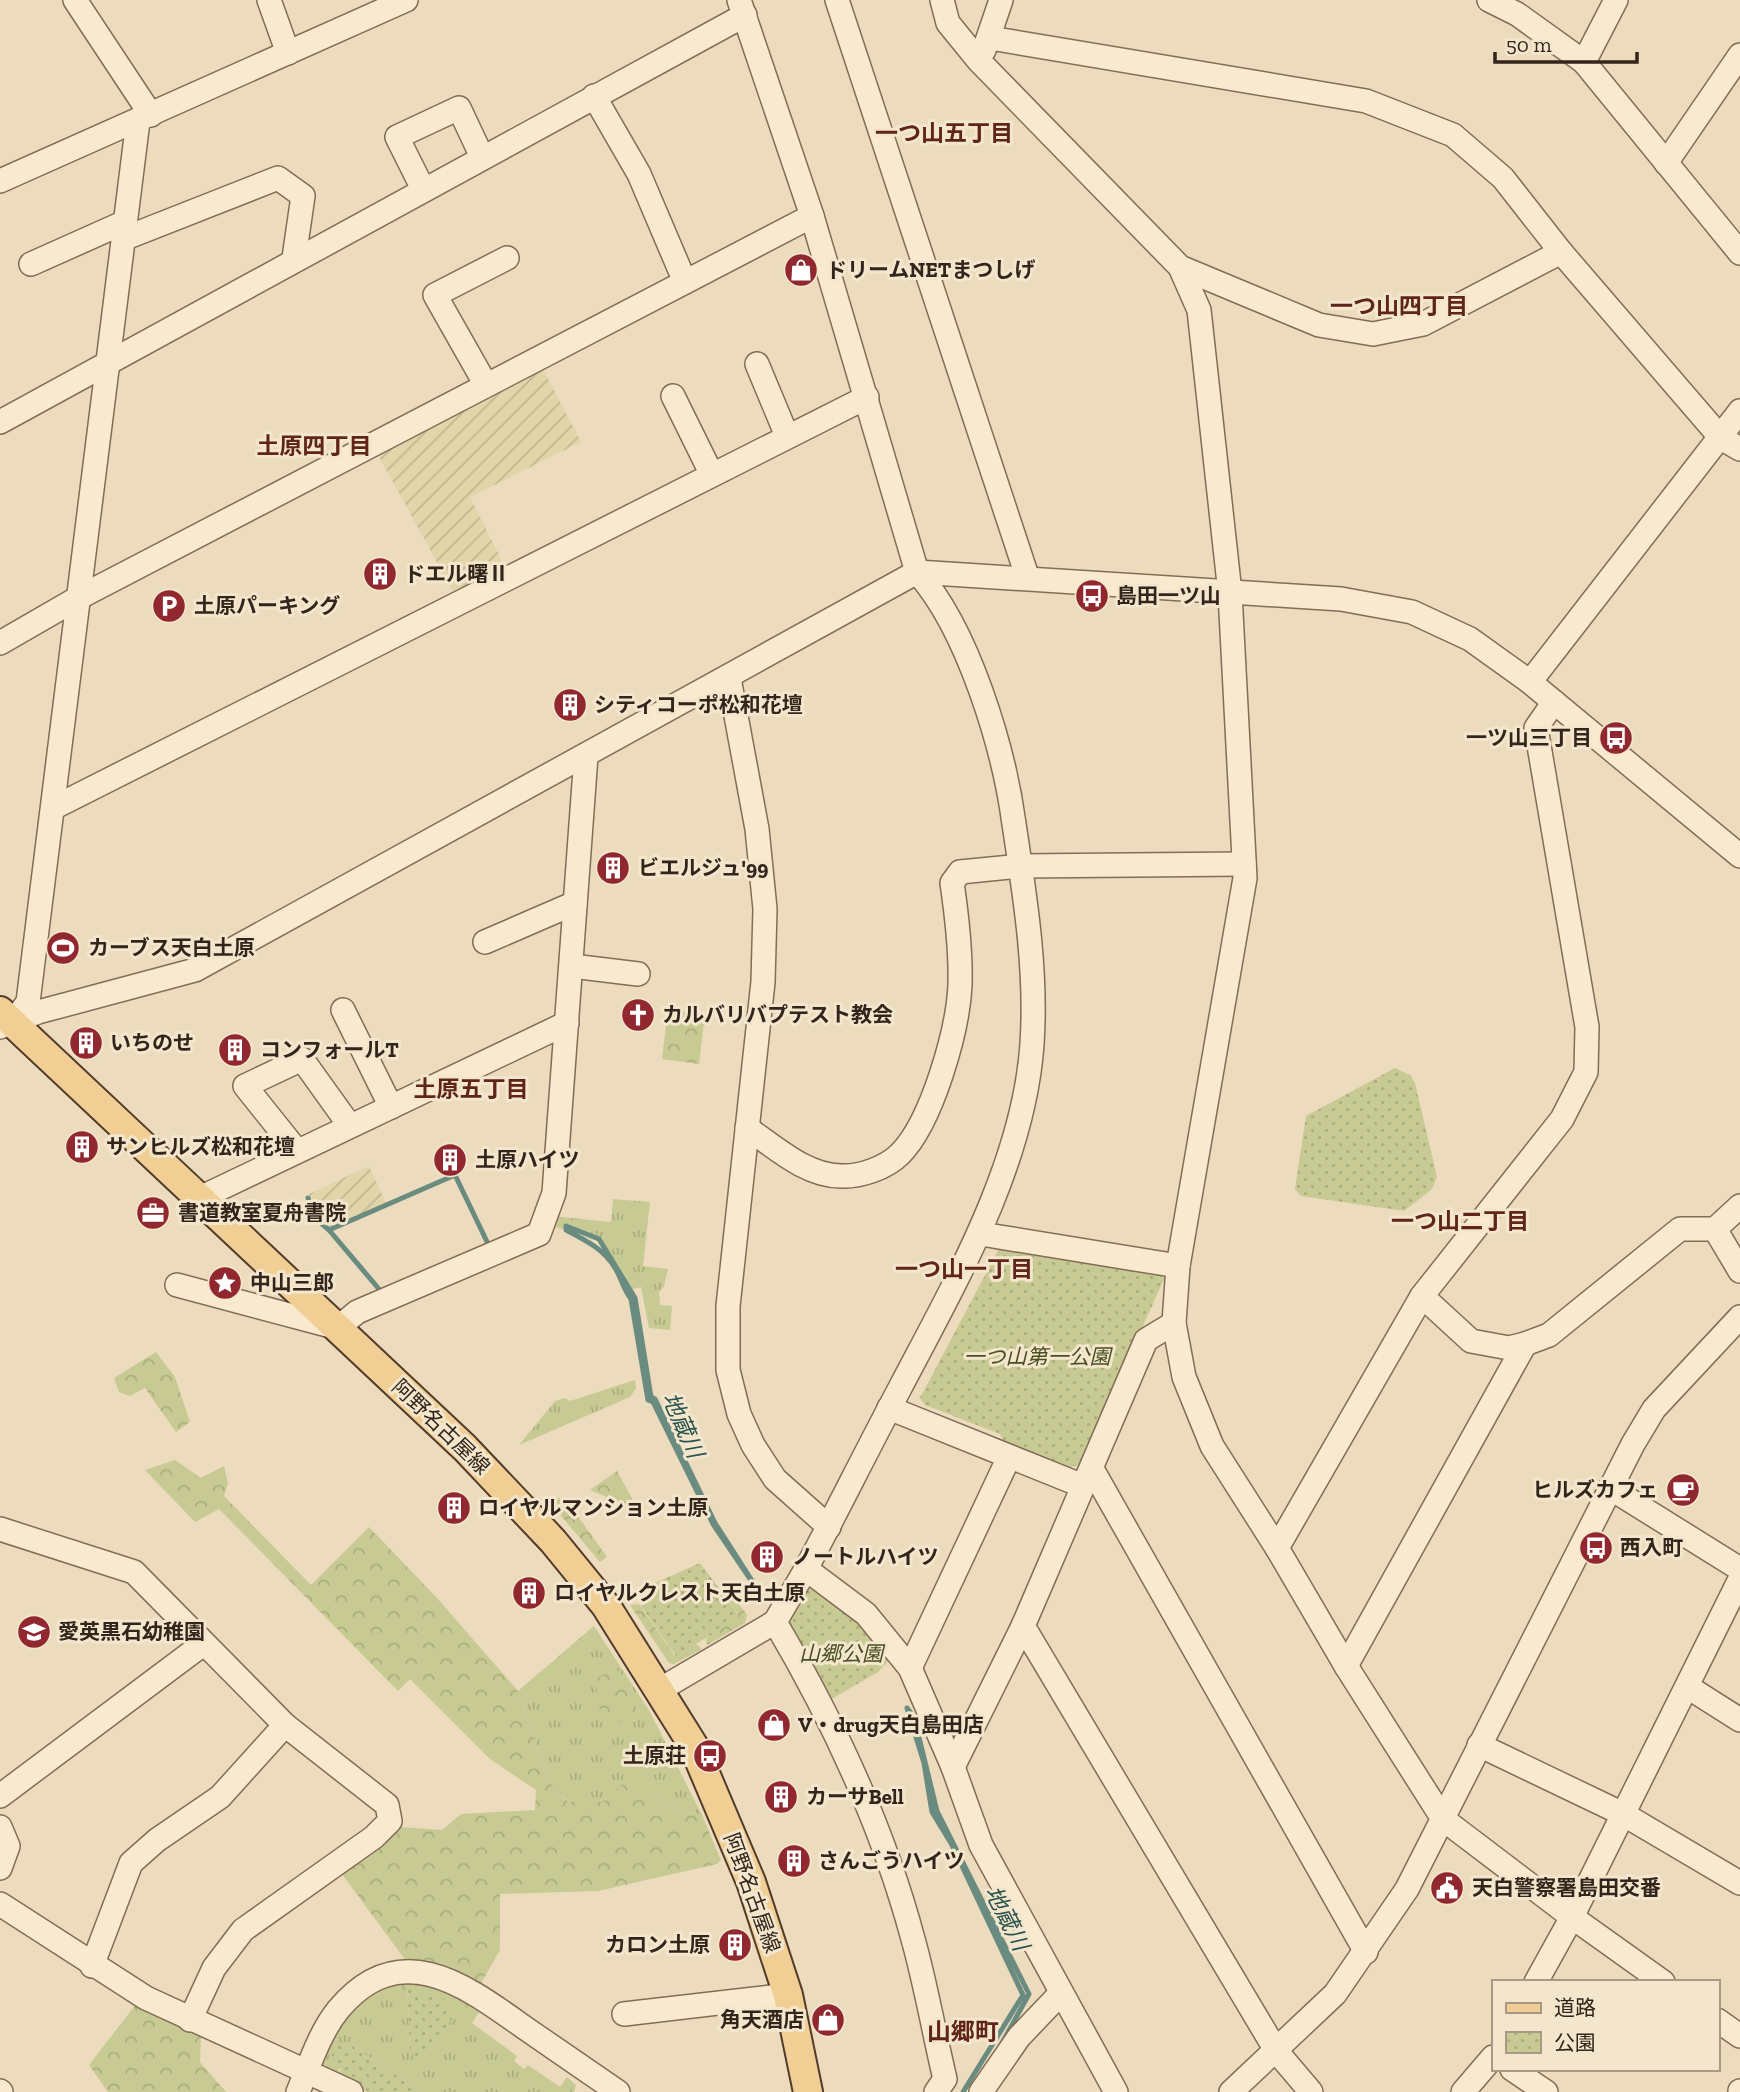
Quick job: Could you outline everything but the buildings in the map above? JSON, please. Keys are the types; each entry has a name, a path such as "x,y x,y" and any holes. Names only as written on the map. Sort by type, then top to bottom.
{"main road":[{"name":"阿野名古屋線","path":"4,1021 465,1448 546,1533 606,1606 661,1689 693,1745 751,1882 788,1995 808,2092"}],"street":[{"path":"4,1021 28,1002 124,230 145,118 75,0"},
{"path":"269,0 288,52"},
{"path":"0,181 406,0"},
{"path":"837,0 1027,576"},
{"path":"942,0 948,23 979,61 1180,267 1199,310 1230,593 1244,878 1178,1266 1174,1323 1184,1377 1212,1446 1277,1548 1346,1667 1443,1819 1660,1980"},
{"path":"979,61 990,38 1001,0"},
{"path":"1489,0 1517,14 1584,62 1666,163 1737,239"},
{"path":"1584,62 1616,0"},
{"path":"2,417 108,363 294,258 594,96 742,7 812,216 917,572 933,589 980,687 1008,781 1035,985 1032,1047 1020,1116 981,1234 829,1527 775,1622 661,1689"},
{"path":"990,38 1366,102 1453,135 1503,178 1561,252 1730,444"},
{"path":"1666,163 1740,55"},
{"path":"594,96 639,174 685,282"},
{"path":"423,189 397,137 458,108 482,157"},
{"path":"31,264 278,178 303,195 294,258"},
{"path":"0,643 78,598 812,216"},
{"path":"1180,267 1319,325 1373,334 1423,324 1561,252"},
{"path":"486,385 435,295 507,258"},
{"path":"757,365 787,436"},
{"path":"673,397 711,473"},
{"path":"54,808 711,473 867,397"},
{"path":"1530,682 1730,444 1740,411"},
{"path":"4,1021 195,970 917,572 1027,576 1230,593 1341,599 1412,612 1470,639 1530,682 1740,856"},
{"path":"729,678 757,828 765,909 763,982 728,1306 728,1370 739,1414 753,1445 775,1479 829,1527"},
{"path":"1277,1548 1422,1296 1562,1119 1586,1072 1587,1027 1536,728 1554,702"},
{"path":"177,1285 338,1328 357,1312 539,1234 554,1193 586,755"},
{"path":"747,1128 807,1168 840,1177 871,1172 899,1156 918,1129 951,1047 960,988 959,940 952,883 960,872 1020,866 1244,864"},
{"path":"485,942 576,903"},
{"path":"572,966 638,974"},
{"path":"342,1010 391,1107"},
{"path":"198,1199 567,1023"},
{"path":"298,1151 245,1086 302,1059 349,1126"},
{"path":"1422,1296 1471,1341 1509,1348 1525,1345 1549,1335 1680,1229 1715,1230 1740,1206"},
{"path":"1715,1230 1740,1271"},
{"path":"981,1234 1178,1266"},
{"path":"1231,2092 1277,2052 1335,1994 1366,1952 1407,1889 1610,1488 1654,1409 1740,1317"},
{"path":"953,1767 1023,1626 1146,1340 1174,1323"},
{"path":"1346,1667 1525,1345"},
{"path":"889,1408 1009,1457 1088,1477 1366,1952"},
{"path":"910,1668 1009,1457"},
{"path":"1610,1488 1740,1569"},
{"path":"0,1529 134,1572 285,1725 387,1805 390,1822 374,1837 243,1930 214,1968 190,2020"},
{"path":"806,1569 866,1614 910,1668 953,1767 981,1845 1116,2092"},
{"path":"1537,1980 1572,1917 1740,1579"},
{"path":"775,1622 821,1699 884,1848 914,1939 945,2079 936,2092"},
{"path":"1023,1626 1277,2052 1311,2092"},
{"path":"0,1796 203,1644"},
{"path":"1688,1687 1740,1720"},
{"path":"92,1966 131,1863 157,1840 219,1797 285,1725"},
{"path":"1479,1745 1623,1814 1740,1883"},
{"path":"0,1827 8,1846 0,1868"},
{"path":"0,1904 92,1966 302,2082 351,2092"},
{"path":"302,2082 331,2020 349,1998 379,1979 415,1972 438,1975 467,1987 618,2092"},
{"path":"981,2092 1019,2037 1061,1993"},
{"path":"624,2014 788,1995"},
{"path":"1719,2021 1740,2036"},
{"path":"1463,2092 1492,2058"},
{"path":"1515,2071 1546,2092"}],"shaded area":[{"path":"542,367 581,442 470,497 506,569 455,595 376,451"},
{"path":"369,1166 386,1203 330,1227 317,1218 309,1194"}],"green space":[{"path":"668,1009 705,1014 699,1064 662,1059"},
{"path":"1395,1068 1410,1075 1415,1083 1437,1177 1432,1189 1404,1211 1301,1196 1295,1189 1306,1116"},
{"path":"613,1199 650,1202 643,1266 668,1269 664,1286 659,1292 660,1305 672,1306 670,1330 649,1328 641,1287 629,1290 599,1239 567,1227 566,1230 548,1225 551,1216 611,1222"},
{"name":"一つ山第一公園","path":"1001,1245 1161,1273 1164,1279 1081,1465 1070,1467 1004,1442 1000,1434 925,1405 920,1398"},
{"path":"156,1352 175,1377 190,1422 176,1432 145,1388 130,1396 119,1392 114,1378"},
{"path":"635,1380 636,1388 630,1397 519,1445 555,1401 565,1398 570,1401"},
{"path":"175,1460 201,1478 224,1466 228,1483 224,1496 311,1585 369,1527 437,1598 518,1691 547,1780 568,1802 603,1802 629,1778 666,1806 702,1815 721,1860 717,1864 598,1891 500,1894 500,1950 480,1985 446,1970 409,1965 339,1870 401,1827 442,1830 461,1814 535,1810 536,1790 490,1759 410,1679 398,1691 219,1509 195,1522 145,1470"},
{"path":"617,1471 633,1500 633,1508 590,1490"},
{"path":"559,1498 572,1508 607,1557 600,1562 552,1505"},
{"path":"700,1563 738,1614 736,1620 676,1656 641,1606 654,1596 655,1583"},
{"name":"山郷公園","path":"816,1588 862,1625 891,1658 878,1672 828,1701 787,1623 804,1591"},
{"path":"728,1590 747,1615 745,1623 707,1645 706,1639 738,1613 724,1595"},
{"path":"639,1604 675,1656 696,1644 702,1649 674,1664 669,1663 630,1605"},
{"path":"594,1626 650,1712 702,1815 666,1806 629,1779 604,1802 568,1802 547,1780 518,1691"},
{"path":"616,1668 637,1700 634,1716 615,1724 600,1711 595,1679"},
{"path":"407,1978 410,2051 422,1978 467,1999 466,2004 479,2012 472,2023 517,2056 514,2061 524,2069 528,2065 560,2087 567,2077 576,2085 574,2092 422,2092 346,2042 337,2078 324,2071 320,2058 335,2028 367,1993"},
{"path":"407,1978 422,1978 421,1993 444,1999 455,2015 421,2060 410,2051"},
{"path":"137,2003 201,2035 200,2062 226,2092 108,2092 89,2065"},
{"path":"346,2042 422,2092 367,2092 337,2078 341,2069 333,2064 331,2056 339,2043"}],"waterway":[{"name":"地蔵川","path":"308,1198 313,1216 329,1230 455,1175 490,1248"},
{"name":"地蔵川","path":"566,1226 599,1239 635,1298 651,1397 655,1399 715,1523 765,1601 713,1524 653,1402 648,1400 631,1299 617,1272 600,1250 566,1230 566,1226"},
{"path":"329,1230 384,1295"},
{"name":"地蔵川","path":"963,2092 1023,1995 952,1845 932,1812 924,1763 907,1708 914,1717 937,1811 1029,1994 1001,2045"}],"place":[{"name":"ドリームNETまつしげ","path":"801,270"},
{"name":"ドエル曙Ⅱ","path":"380,574"},
{"name":"島田一ツ山","path":"1092,596"},
{"name":"土原パーキング","path":"169,606"},
{"name":"シティコーポ松和花壇","path":"570,705"},
{"name":"一ツ山三丁目","path":"1616,738"},
{"name":"ビエルジュ'99","path":"613,868"},
{"name":"カーブス天白土原","path":"63,948"},
{"name":"カルバリバプテスト教会","path":"638,1015"},
{"name":"いちのせ","path":"86,1043"},
{"name":"コンフォールT","path":"235,1050"},
{"name":"サンヒルズ松和花壇","path":"82,1147"},
{"name":"土原ハイツ","path":"450,1160"},
{"name":"書道教室夏舟書院","path":"153,1213"},
{"name":"中山三郎","path":"225,1283"},
{"name":"ヒルズカフェ","path":"1683,1490"},
{"name":"ロイヤルマンション土原","path":"454,1508"},
{"name":"西入町","path":"1596,1548"},
{"name":"ノートルハイツ","path":"767,1557"},
{"name":"ロイヤルクレスト天白土原","path":"529,1593"},
{"name":"愛英黒石幼稚園","path":"34,1632"},
{"name":"V・drug天白島田店","path":"774,1725"},
{"name":"土原荘","path":"710,1756"},
{"name":"カーサBell","path":"781,1797"},
{"name":"さんごうハイツ","path":"794,1861"},
{"name":"天白警察署島田交番","path":"1447,1888"},
{"name":"カロン土原","path":"735,1945"},
{"name":"角天酒店","path":"828,2020"}],"district":[{"name":"一つ山五丁目","path":"944,133"},
{"name":"一つ山四丁目","path":"1399,306"},
{"name":"土原四丁目","path":"314,446"},
{"name":"土原五丁目","path":"471,1089"},
{"name":"一つ山二丁目","path":"1460,1221"},
{"name":"一つ山一丁目","path":"964,1269"},
{"name":"山郷町","path":"963,2032"}]}
